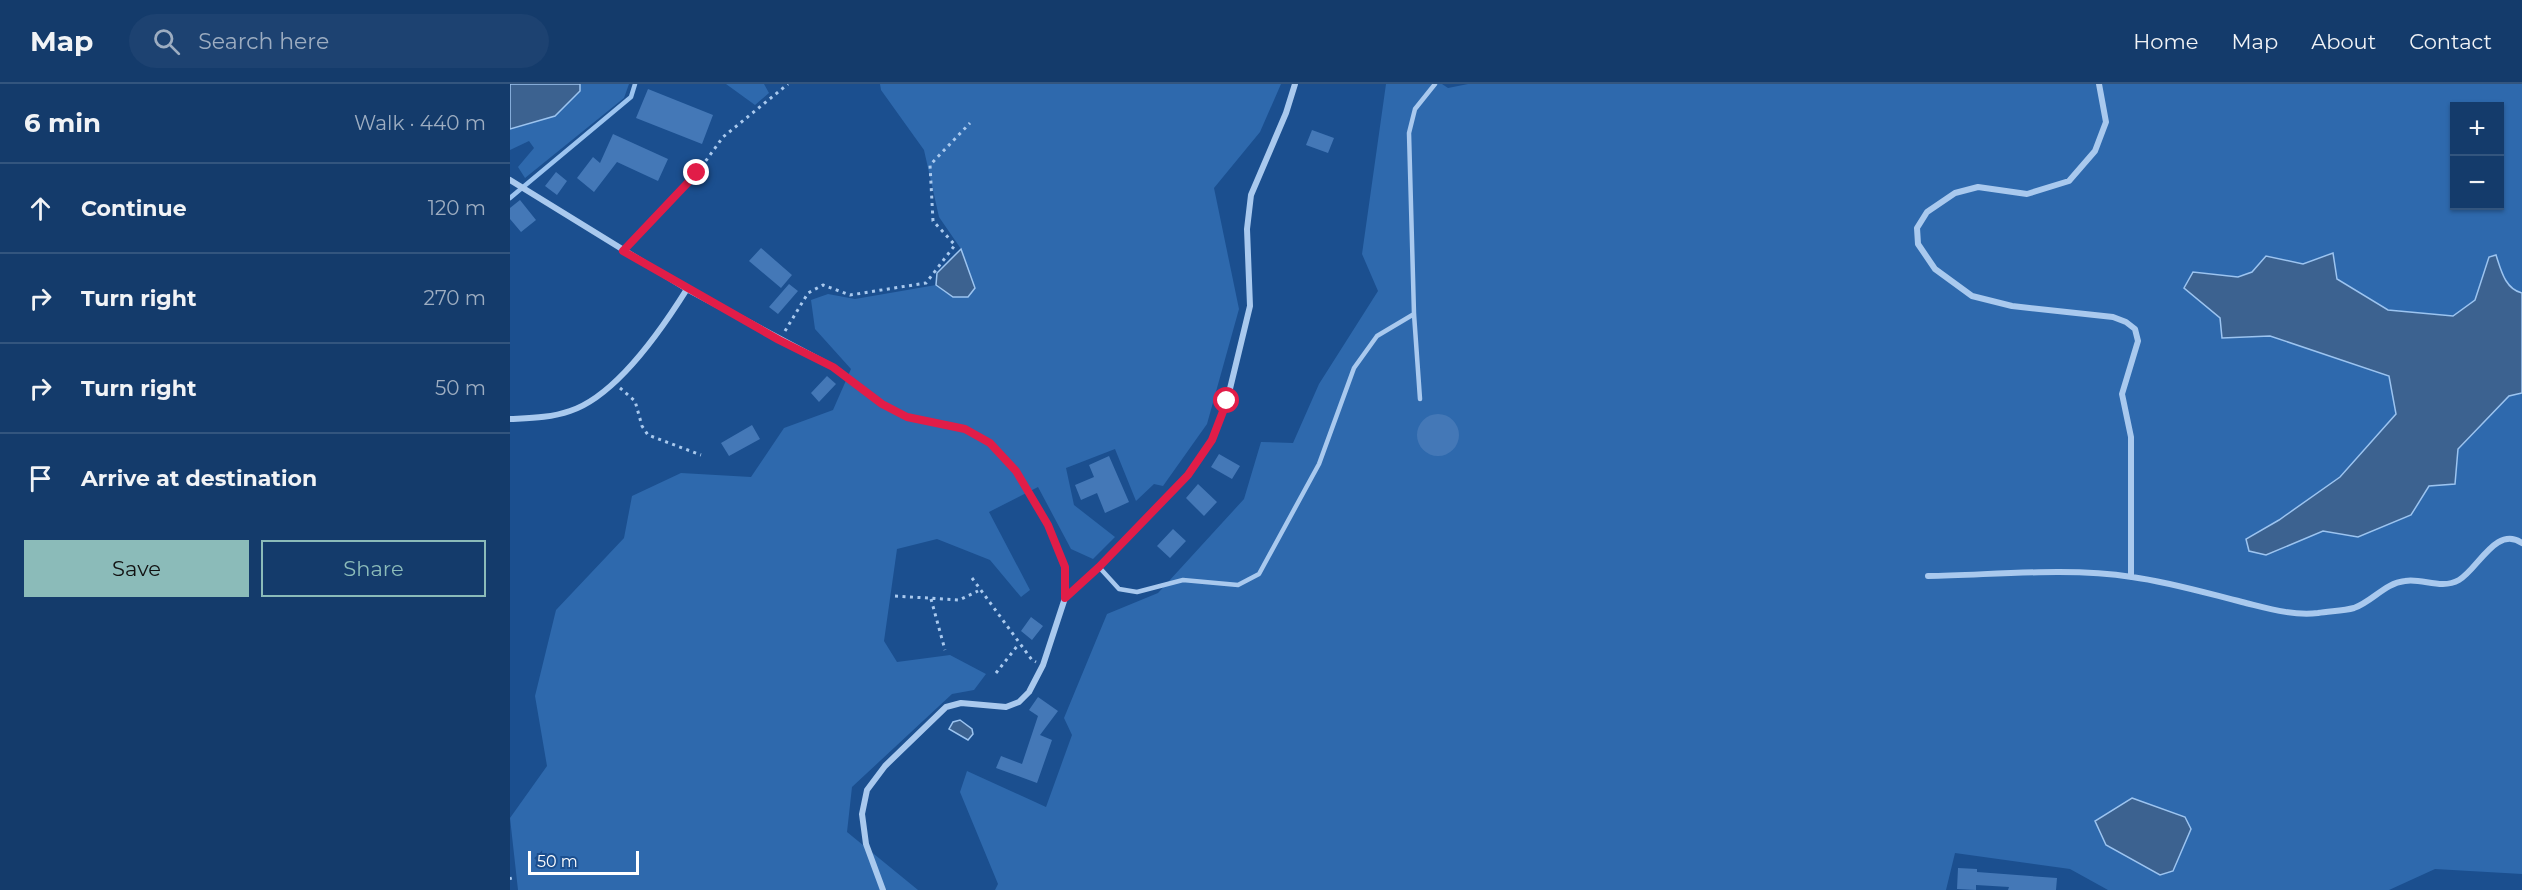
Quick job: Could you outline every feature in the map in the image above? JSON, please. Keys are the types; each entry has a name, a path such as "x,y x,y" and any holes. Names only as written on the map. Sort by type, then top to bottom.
{"street":[{"path":"1065,598 1099,567 1188,475 1212,440 1227,401 1250,306 1247,229 1251,195 1296,84"},
{"path":"2099,84 2106,122 2095,151 2069,181 2027,194 1978,188 1954,193 1927,212 1917,228 1918,244 1935,269 1972,296 2012,306 2113,317 2126,322 2135,329 2138,341 2122,394 2131,437 2131,577"},
{"path":"511,183 687,289 833,367 882,404 907,417 965,429 990,443 1016,471 1048,525 1065,567 1065,598 1043,665 1029,692 1019,702 1006,707 962,703 946,707 885,766 867,790 862,814 866,844 883,890"},
{"path":"510,419 553,416 572,411 595,399 614,384 664,326 687,289"},
{"path":"1928,576 2082,573 2131,577 2306,615 2354,608 2394,583 2409,580 2439,585 2455,582 2469,574 2493,545 2504,539 2516,539 2522,543"}],"lane":[{"path":"1420,399 1414,314 1409,133 1415,109 1435,84"},
{"path":"1099,567 1119,589 1137,592 1182,580 1238,585 1258,574 1319,464 1354,368 1377,336 1414,314"}],"path":[{"path":"623,251 697,173 723,137 788,84"},
{"path":"779,340 808,293 823,285 850,295 926,283 955,245 933,221 930,165 970,123"},
{"path":"614,384 635,401 642,426 648,435 701,455"},
{"path":"972,578 1032,660 1043,665"},
{"path":"895,596 959,600 978,591"},
{"path":"931,598 945,650"},
{"path":"996,674 1018,645"}],"shaded area":[{"path":"510,84 580,84 580,91 555,116 510,129"},
{"path":"580,84 629,84 624,98 525,178 518,167 534,148 529,141 510,150 510,129 555,116 580,91"},
{"path":"726,84 764,84 769,93 755,105"},
{"path":"880,84 1281,84 1260,132 1214,188 1239,309 1207,424 1163,486 1154,484 1136,501 1115,449 1066,468 1074,505 1115,537 1093,559 1071,549 1038,487 989,512 1030,590 1021,597 990,560 937,539 897,549 884,641 897,662 950,655 986,674 974,690 952,694 852,787 847,832 918,890 518,890 510,818 547,766 535,696 556,610 624,538 632,496 681,473 751,477 784,428 833,410 851,369 815,329 811,300 828,294 855,299 936,285 953,297 961,249 939,217 924,150 881,90"},
{"path":"1386,84 1442,84 1448,88 1468,84 2522,84 2522,293 2516,291 2508,283 2495,255 2489,257 2475,300 2453,316 2388,310 2337,279 2332,253 2303,264 2266,256 2252,272 2238,277 2193,272 2220,318 2222,338 2270,336 2389,376 2396,414 2340,477 2279,520 2246,539 2266,555 2323,531 2358,537 2411,515 2429,486 2455,483 2458,449 2509,396 2522,393 2522,874 2435,869 2389,890 2108,890 2070,869 1955,853 1946,890 995,890 998,884 960,792 967,771 1046,807 1072,735 1064,718 1107,614 1158,593 1244,499 1261,442 1293,443 1319,384 1378,291 1362,254"},
{"path":"961,249 975,288 968,297 953,297 936,285 937,273"},
{"path":"2333,253 2337,279 2388,310 2453,316 2475,300 2489,257 2496,255 2508,283 2516,291 2522,293 2522,393 2509,396 2458,449 2455,484 2429,486 2411,515 2358,537 2323,531 2266,555 2249,551 2246,539 2279,520 2340,477 2396,414 2389,376 2270,336 2222,338 2220,318 2184,288 2193,272 2238,277 2252,272 2266,256 2303,264"},
{"path":"960,720 972,729 973,734 968,740 949,729 953,722"},
{"path":"2132,798 2185,817 2191,829 2173,871 2160,875 2106,845 2095,821"}],"building":[{"path":"648,89 713,115 702,144 636,118"},
{"path":"1312,130 1334,138 1328,153 1306,145"},
{"path":"613,134 668,159 658,181 617,162 594,192 577,178 593,157 600,163"},
{"path":"556,172 567,181 557,195 545,186"},
{"path":"520,200 536,220 521,232 510,219 510,208"},
{"path":"761,248 792,275 781,288 749,261"},
{"path":"789,284 798,291 778,314 769,307"},
{"path":"827,376 836,384 819,402 811,393"},
{"path":"1438,414 1453,420 1459,435 1453,450 1438,456 1423,450 1417,435 1423,420"},
{"path":"752,425 760,439 729,456 721,443"},
{"path":"1219,454 1240,466 1232,479 1211,467"},
{"path":"1109,456 1129,502 1105,513 1097,493 1081,500 1075,485 1094,477 1089,465"},
{"path":"1198,484 1217,502 1204,516 1186,498"},
{"path":"1173,529 1186,541 1170,558 1157,546"},
{"path":"1031,617 1043,626 1032,640 1021,631"},
{"path":"1038,697 1058,711 1040,735 1052,740 1037,783 996,768 1001,756 1022,764 1038,716 1029,710"},
{"path":"1958,868 1977,869 1977,872 2057,878 2056,890 2008,890 2009,887 1976,885 1976,890 1957,889"}],"waterway":[{"path":"510,198 631,97 635,84"}],"route":[{"path":"697,173 623,251 779,340 833,367 882,404 907,417 965,429 990,443 1016,471 1048,525 1065,567 1065,598 1099,567 1188,475 1212,440 1227,401"}]}
